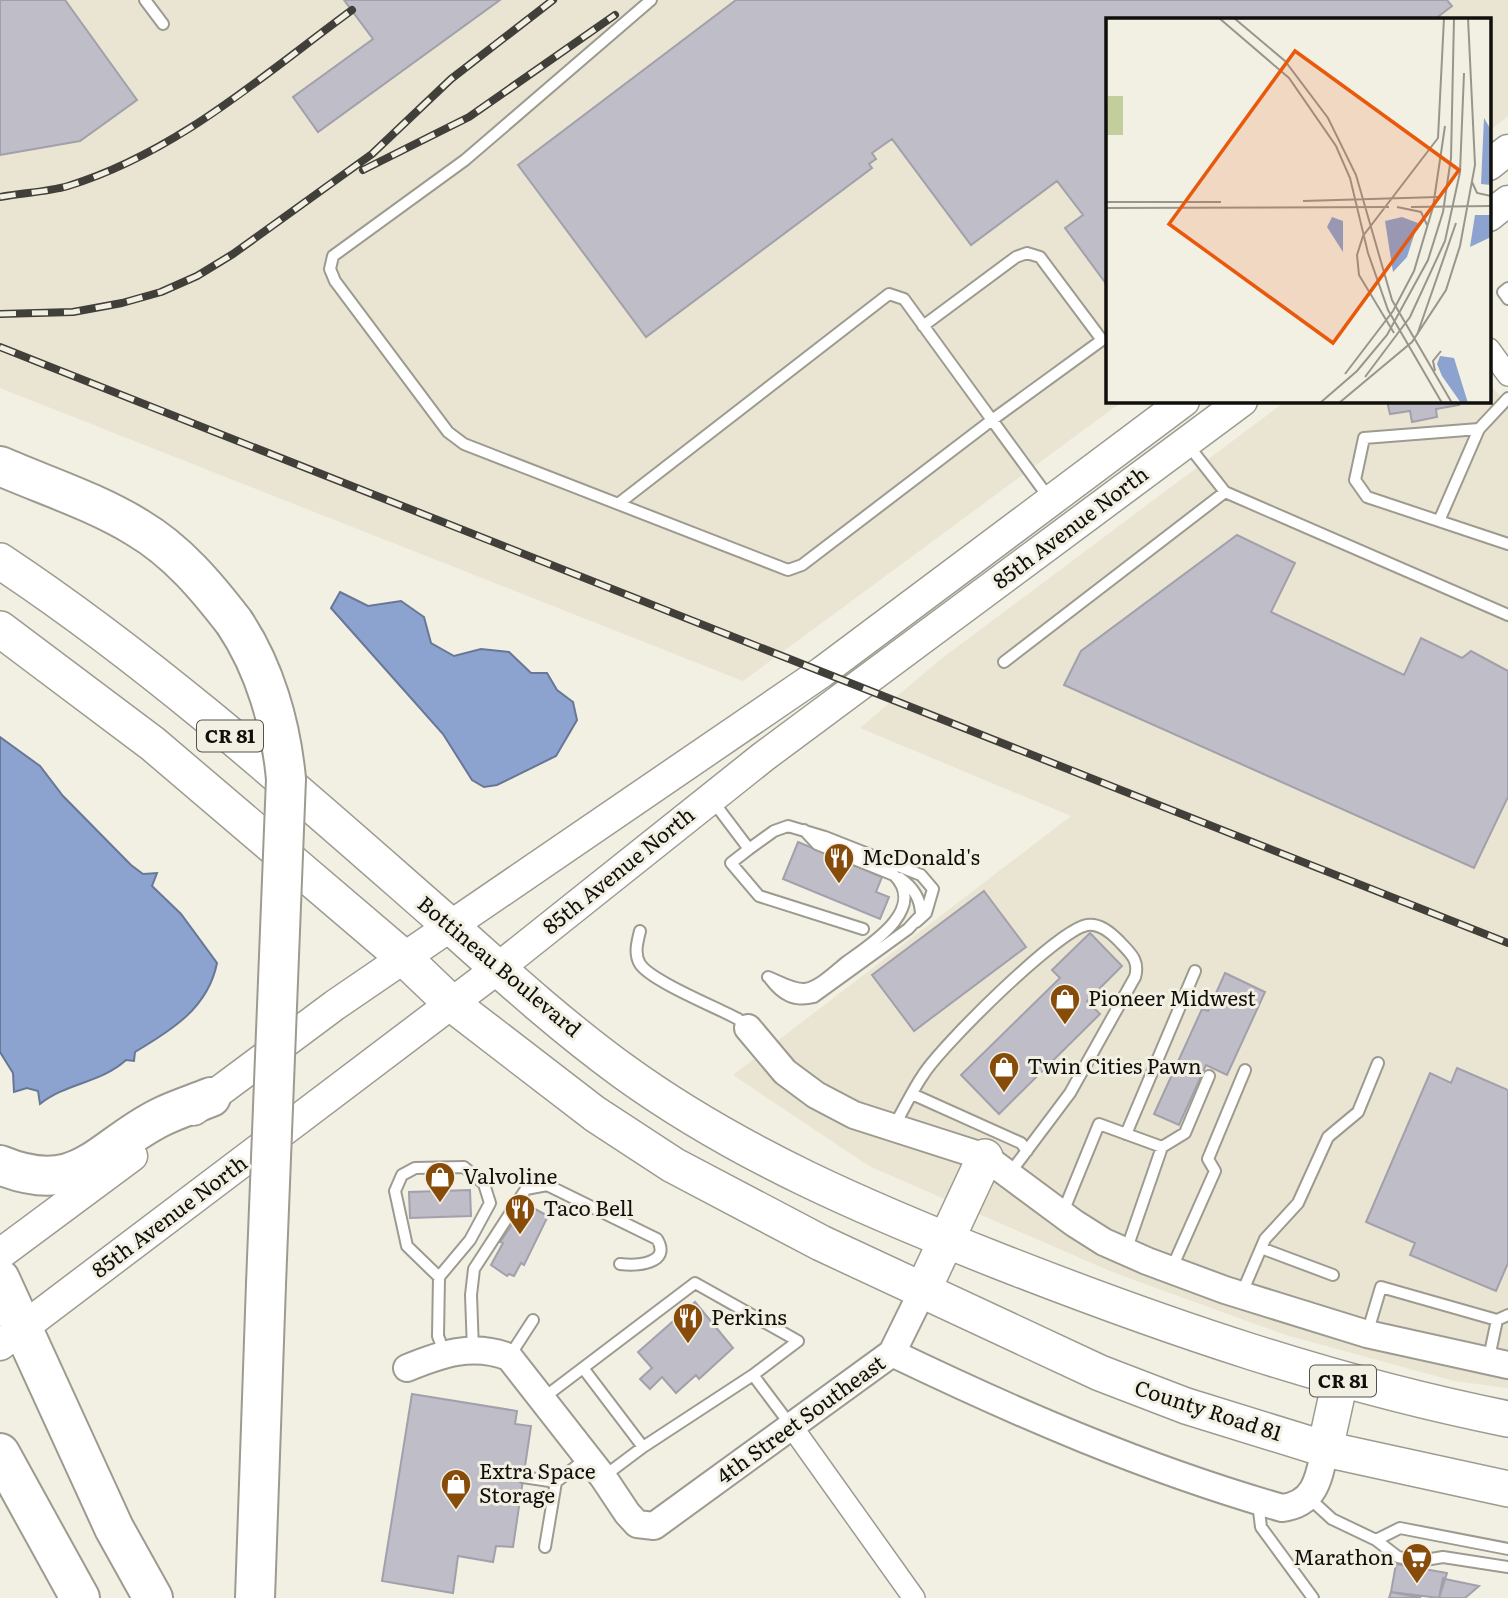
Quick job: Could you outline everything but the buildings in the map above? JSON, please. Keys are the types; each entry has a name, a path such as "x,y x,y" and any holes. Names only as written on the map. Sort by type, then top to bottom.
{"highway":[{"path":"0,466 139,528 176,556 212,593 234,622 269,697 282,740 286,779 255,1598"},
{"name":"Bottineau Boulevard","path":"0,561 53,596 182,695 498,970 623,1071 734,1143 848,1201 1054,1283 1220,1344 1340,1381"},
{"name":"CR 81","path":"0,629 153,744 404,958 452,1004 594,1114 673,1165 922,1292"},
{"path":"0,1165 31,1175 48,1176 85,1168 159,1118 211,1097"},
{"path":"922,1292 946,1240 998,1165"},
{"path":"0,1279 11,1337 89,1468 114,1528 153,1598"},
{"name":"County Road 81","path":"922,1292 1100,1373 1186,1406 1325,1448 1431,1475 1508,1489"},
{"path":"1325,1448 1340,1381"},
{"name":"CR 81","path":"1340,1381 1508,1419"},
{"path":"0,1453 80,1598"}],"main road":[{"path":"1490,164 1508,150"},
{"path":"1490,215 1508,201"},
{"name":"85th Avenue North","path":"11,1337 498,970 711,797 1241,402"},
{"path":"1175,408 1186,442"},
{"name":"85th Avenue North","path":"0,1254 211,1097 449,926 811,680 1175,408"},
{"path":"1052,501 1072,527"}],"street":[{"path":"1490,350 1508,375"},
{"path":"747,1028 785,1072 816,1095 854,1115 951,1143 998,1165 1104,1242 1241,1295 1367,1334 1498,1363"},
{"name":"4th Street Southeast","path":"595,1468 637,1524 654,1526 892,1353 922,1292"},
{"path":"407,1368 444,1352 492,1350 509,1357 595,1468"},
{"path":"892,1353 1006,1408 1088,1442 1282,1508 1296,1506 1310,1498 1319,1479 1325,1448"},
{"path":"792,1427 914,1598"}],"lane":[{"path":"145,0 163,24"},
{"path":"651,0 465,160 333,256 330,269 449,432 464,444 788,570 802,565 1102,340 1040,257 1027,253 1016,257 923,326"},
{"path":"1508,288 1503,292 1508,299"},
{"path":"618,504 889,294 904,299 1052,501"},
{"path":"1439,521 1479,429 1508,398"},
{"path":"1479,429 1364,438 1355,480 1367,497 1508,544"},
{"path":"1186,442 1225,492 1508,615"},
{"path":"1004,662 1225,492"},
{"path":"711,797 749,849"},
{"path":"863,929 759,896 731,863 774,831 788,826 921,875 933,889 926,913 916,922 814,997 793,998 781,993 768,977 802,989 808,988 885,933 899,915 904,902 901,882 894,875"},
{"path":"804,830 817,844 904,880 917,895 921,915 916,922"},
{"path":"893,1128 924,1073 1035,960 1069,933 1086,925 1095,925 1111,933 1135,957 1138,968 1117,1012 1070,1093 1027,1151 998,1165"},
{"path":"640,931 636,955 642,967 667,983 738,1018 747,1028"},
{"path":"1126,1134 1195,971"},
{"path":"1241,1295 1265,1239 1298,1203 1328,1137 1357,1112 1378,1063"},
{"path":"1171,1270 1214,1171 1208,1159 1245,1070"},
{"path":"1126,1251 1162,1147 1185,1133 1209,1076"},
{"path":"912,1094 1021,1143 1027,1151"},
{"path":"1063,1214 1098,1124 1162,1147"},
{"path":"439,1277 407,1246 395,1191 402,1175 415,1168 464,1167 484,1184 490,1203 470,1240 439,1277 438,1336 444,1352"},
{"path":"473,1350 471,1295 474,1269 526,1189 547,1185 657,1239 662,1247 661,1255 654,1261 635,1266 620,1264"},
{"path":"1261,1248 1333,1275"},
{"path":"523,1477 556,1482 643,1447 753,1375 798,1341 695,1283 542,1399"},
{"path":"1367,1334 1381,1287 1503,1317 1498,1363"},
{"path":"509,1357 533,1320"},
{"path":"583,1368 643,1447"},
{"path":"753,1375 792,1427"},
{"path":"545,1547 556,1482"},
{"path":"1310,1498 1332,1519 1376,1540 1398,1557 1419,1561 1443,1557 1508,1567"},
{"path":"1257,1501 1261,1527 1313,1598"},
{"path":"1376,1540 1400,1528 1508,1549"}],"shaded area":[{"path":"0,0 1508,0 1508,116 1490,130 1490,18 1106,18 1106,402 1122,402 743,681 0,388"},
{"path":"1490,385 1508,404 1508,1388 1454,1381 1286,1335 1112,1272 869,1166 733,1075 1071,816 860,728 941,659 1285,402 1490,402"}],"water":[{"path":"340,592 368,606 401,601 424,617 431,643 454,656 481,649 509,652 531,673 547,673 557,690 573,702 577,720 556,756 497,785 484,787 472,780 443,734 331,608"},
{"path":"0,737 40,766 63,796 131,865 143,874 157,873 152,886 181,914 217,963 206,993 197,1005 175,1026 135,1052 134,1061 126,1060 106,1074 50,1097 40,1104 38,1091 27,1088 14,1092 13,1073 0,1052"}],"railway":[{"path":"0,314 73,312 122,303 161,292 197,276 233,254 372,154 451,79 553,0"},
{"path":"0,197 68,186 108,172 145,154 217,110 352,10"},
{"path":"363,170 469,117 615,15"},
{"path":"0,347 1508,943"}],"place":[{"name":"McDonald's","path":"839,885"},
{"name":"Pioneer Midwest","path":"1065,1026"},
{"name":"Twin Cities Pawn","path":"1004,1094"},
{"name":"Valvoline","path":"440,1204"},
{"name":"Taco Bell","path":"520,1236"},
{"name":"Perkins","path":"688,1345"},
{"name":"Extra Space Storage","path":"456,1511"},
{"name":"Marathon","path":"1417,1585"}]}
